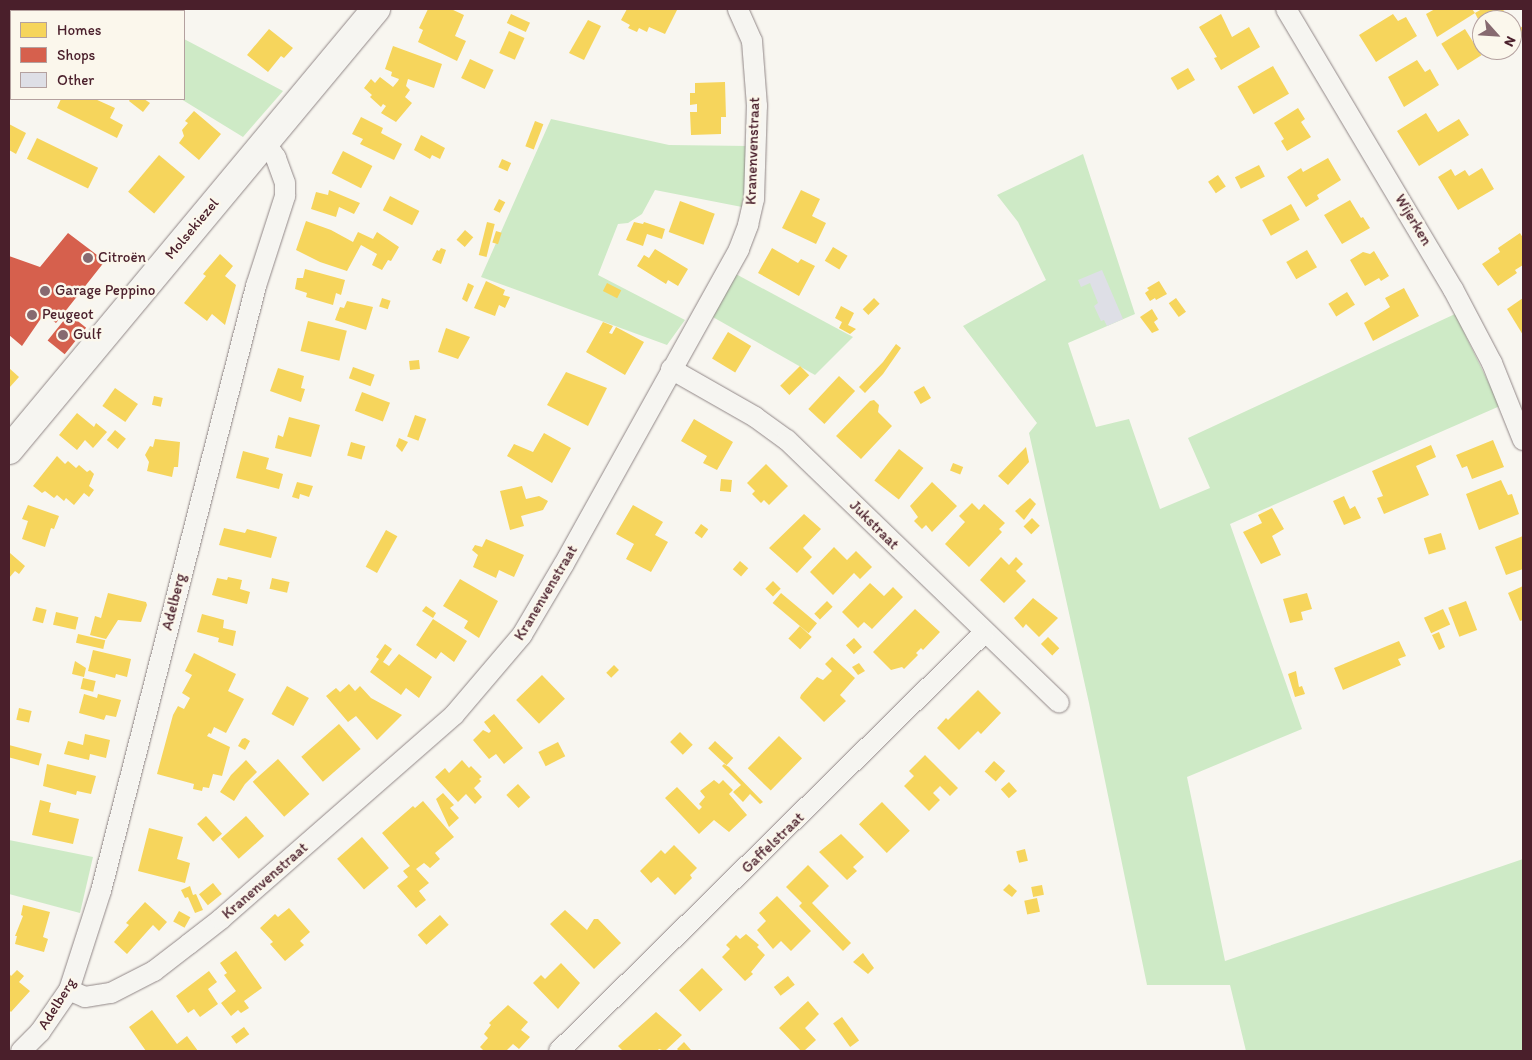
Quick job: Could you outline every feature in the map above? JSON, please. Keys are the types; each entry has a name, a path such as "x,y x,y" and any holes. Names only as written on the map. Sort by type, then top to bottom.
{"main road":[{"name":"Molsekiezel","path":"9,450 376,9"}],"street":[{"name":"Kranenvenstraat","path":"69,990 85,997 96,997 110,993 154,971 221,919 454,715 522,635 564,564 739,249 748,225 754,199 757,131 756,80 752,41 738,9"},
{"name":"Wijerken","path":"1286,9 1453,289 1492,363 1523,440"},
{"name":"Adelberg","path":"21,1051 40,1032 69,990 101,892 256,286 285,196 285,183 276,158 265,142"},
{"name":"Jukstraat","path":"671,369 755,416 786,440 984,634 1059,703"},
{"name":"Gaffelstraat","path":"559,1051 984,634"}],"green space":[{"path":"185,40 283,91 243,137 183,100 185,100"},
{"path":"551,119 669,145 749,146 742,207 655,190 642,214 628,223 618,224 598,275 685,320 667,345 481,277"},
{"path":"1083,154 1135,314 1068,343 1096,427 1129,419 1160,509 1210,488 1188,438 1455,314 1500,406 1230,524 1302,729 1187,777 1225,961 1523,859 1523,1051 1246,1051 1230,985 1147,985 1089,703 1029,433 1037,423 963,326 1046,280 1018,222 997,195"},
{"path":"734,273 853,337 815,375 711,316"},
{"path":"9,840 93,857 80,913 9,894"}],"building: Homes":[{"path":"428,9 451,9 464,15 455,36 466,41 457,61 418,42 423,30 419,28"},
{"path":"627,9 677,10 665,34 649,27 647,32 639,28 637,32 628,28 630,25 621,20"},
{"path":"1435,9 1473,10 1472,15 1437,37 1426,14"},
{"path":"1482,9 1506,9 1504,10 1480,10"},
{"path":"511,14 530,23 526,32 507,23"},
{"path":"1221,14 1232,37 1249,27 1260,47 1221,70 1214,58 1217,57 1199,27"},
{"path":"1393,14 1398,21 1406,17 1417,36 1376,62 1359,35"},
{"path":"588,20 601,26 584,60 569,53"},
{"path":"269,29 293,48 284,58 281,56 268,72 247,55"},
{"path":"1465,29 1472,40 1472,60 1474,60 1458,70 1441,44"},
{"path":"509,31 525,38 515,60 499,53"},
{"path":"393,46 442,64 434,88 408,79 406,86 410,90 405,97 412,103 396,122 381,113 386,106 383,104 381,107 370,97 372,95 364,88 371,79 375,83 380,77 393,87 398,81 399,79 391,76 392,72 385,69"},
{"path":"470,59 494,70 485,89 461,78"},
{"path":"1417,60 1425,72 1430,69 1439,85 1404,107 1388,77"},
{"path":"1273,66 1289,94 1253,114 1237,86"},
{"path":"1188,68 1195,80 1178,90 1171,78"},
{"path":"725,82 726,117 721,117 721,134 691,135 690,112 697,112 697,104 690,105 690,93 695,93 695,83"},
{"path":"61,100 97,100 115,108 110,118 123,125 117,138 57,108"},
{"path":"146,100 150,103 143,112 129,101"},
{"path":"1298,108 1305,119 1301,122 1311,137 1287,151 1281,141 1284,139 1274,123"},
{"path":"194,111 221,134 199,160 179,143 184,136 182,130 188,123 185,121"},
{"path":"1426,113 1438,132 1459,119 1469,135 1419,166 1397,131"},
{"path":"361,117 383,128 381,133 402,144 394,160 360,144 363,139 352,134"},
{"path":"535,121 543,124 534,149 525,146"},
{"path":"9,124 26,133 16,154 9,150"},
{"path":"421,135 445,148 440,159 432,155 430,159 414,150"},
{"path":"37,138 98,168 88,188 27,159"},
{"path":"343,151 372,166 361,188 332,173"},
{"path":"159,155 185,177 154,214 128,192"},
{"path":"1328,158 1341,180 1317,195 1319,199 1306,207 1287,177 1301,168 1303,172"},
{"path":"502,159 511,163 507,171 498,167"},
{"path":"1259,165 1265,177 1241,189 1235,177"},
{"path":"1482,168 1494,189 1458,210 1438,177 1451,169 1455,176 1465,170 1469,176"},
{"path":"1218,175 1226,187 1216,193 1208,182"},
{"path":"329,190 360,203 354,214 339,207 336,217 311,209 316,192 328,195"},
{"path":"801,190 820,199 812,216 826,223 816,244 782,228"},
{"path":"390,196 419,211 412,225 383,210"},
{"path":"499,199 505,202 500,213 494,210"},
{"path":"1350,200 1361,218 1363,217 1370,228 1342,244 1324,215"},
{"path":"680,201 715,214 703,245 669,232"},
{"path":"1291,204 1300,220 1271,236 1262,220"},
{"path":"306,221 331,230 353,242 358,232 373,239 377,232 399,247 391,261 388,260 382,270 372,265 377,254 361,245 347,271 320,262 296,250"},
{"path":"487,222 495,224 487,257 479,255"},
{"path":"634,222 643,224 644,222 665,229 662,239 647,234 643,246 626,240"},
{"path":"465,230 473,237 465,247 456,240"},
{"path":"496,231 502,233 498,244 492,242"},
{"path":"1520,233 1523,238 1523,265 1515,270 1517,273 1498,286 1482,264 1500,252 1498,248"},
{"path":"833,247 848,256 839,269 825,261"},
{"path":"441,248 446,250 441,264 432,260 437,250 439,251"},
{"path":"772,248 798,263 801,259 815,266 799,296 758,273"},
{"path":"655,249 688,269 678,286 668,280 666,284 637,266 644,255 649,258"},
{"path":"1307,250 1317,267 1296,279 1286,262"},
{"path":"1374,251 1389,276 1381,281 1379,278 1365,286 1350,260 1363,252 1370,254"},
{"path":"220,254 233,266 225,276 236,285 225,325 212,314 207,321 184,303 206,276 203,274"},
{"path":"305,269 345,280 341,295 336,293 333,305 306,297 307,293 295,289 297,278 303,278"},
{"path":"486,281 505,290 503,295 510,297 505,308 499,305 495,316 474,308"},
{"path":"1159,281 1167,294 1150,301 1145,293 1149,290 1147,288"},
{"path":"468,283 474,286 467,302 462,299"},
{"path":"607,283 621,290 617,298 603,291"},
{"path":"1404,288 1419,316 1373,341 1364,323 1390,307 1385,298"},
{"path":"1347,292 1355,305 1336,316 1328,304"},
{"path":"382,298 391,301 388,309 379,307"},
{"path":"874,298 880,304 868,315 863,309"},
{"path":"1176,298 1186,312 1179,317 1169,303"},
{"path":"1523,298 1523,335 1507,309"},
{"path":"347,301 373,307 366,330 335,320 340,307 344,308"},
{"path":"841,306 854,313 848,325 856,329 850,334 839,328 842,322 835,318"},
{"path":"1152,309 1158,319 1154,322 1159,330 1152,333 1140,317"},
{"path":"308,321 347,331 339,361 301,351"},
{"path":"603,322 613,326 609,333 612,334 616,327 644,342 625,375 586,352"},
{"path":"446,328 470,337 458,359 438,352"},
{"path":"728,332 751,346 735,372 712,359"},
{"path":"896,344 901,348 883,374 865,393 859,387 883,362"},
{"path":"419,360 420,369 410,370 409,361"},
{"path":"800,366 809,375 789,395 780,386"},
{"path":"353,367 375,375 371,386 349,378"},
{"path":"9,368 19,377 9,388"},
{"path":"278,368 304,376 301,388 305,389 301,402 270,391"},
{"path":"566,372 607,388 588,426 547,405"},
{"path":"839,376 855,391 824,424 808,409"},
{"path":"924,386 931,398 921,404 914,392"},
{"path":"115,388 138,404 125,422 102,406"},
{"path":"362,392 390,403 383,421 355,411"},
{"path":"154,396 163,398 161,407 152,405"},
{"path":"874,400 879,405 878,412 892,426 861,459 836,436 870,401"},
{"path":"77,413 94,427 96,423 107,432 93,448 85,440 77,450 59,435"},
{"path":"415,415 426,419 418,441 407,437"},
{"path":"289,417 320,425 311,457 275,448 278,435 283,437"},
{"path":"694,419 733,442 717,470 703,463 707,456 681,441"},
{"path":"115,430 126,439 118,449 107,440"},
{"path":"544,433 571,448 552,483 507,456 514,444 533,452"},
{"path":"399,438 408,442 402,452 396,446"},
{"path":"155,439 180,442 178,467 174,467 172,477 147,471 149,462 145,455 150,446 153,447"},
{"path":"1493,440 1504,467 1472,479 1467,466 1462,468 1456,455"},
{"path":"351,442 365,446 362,460 347,455"},
{"path":"1431,445 1436,457 1416,466 1429,495 1384,514 1377,498 1383,496 1372,471"},
{"path":"1026,447 1029,462 1008,485 998,476"},
{"path":"899,449 923,468 899,500 874,481"},
{"path":"243,451 269,458 266,469 283,474 279,489 236,478"},
{"path":"57,456 65,464 68,461 76,468 79,465 87,472 90,470 94,474 89,486 94,490 89,497 84,493 74,505 66,498 64,501 57,495 54,498 45,491 42,493 33,486"},
{"path":"953,463 963,467 960,475 950,470"},
{"path":"766,464 788,486 769,505 764,500 761,503 752,494 755,491 747,483"},
{"path":"721,479 732,480 731,492 720,491"},
{"path":"1501,480 1508,495 1512,494 1519,514 1479,530 1466,494"},
{"path":"297,482 313,486 309,497 300,494 299,499 292,497"},
{"path":"932,482 957,506 932,532 926,525 922,529 914,521 918,517 910,506"},
{"path":"522,486 526,499 539,496 548,501 543,510 521,516 524,526 510,530 500,491"},
{"path":"1344,496 1350,509 1355,506 1361,518 1344,525 1333,501"},
{"path":"1030,498 1036,504 1024,520 1015,511"},
{"path":"972,503 979,510 984,504 1005,523 999,529 1002,532 969,567 945,544 965,522 959,516"},
{"path":"28,505 59,516 54,529 51,528 45,547 22,539 28,521 22,519"},
{"path":"633,505 663,522 655,535 668,542 651,572 626,559 634,544 616,534"},
{"path":"1272,508 1284,529 1272,536 1281,555 1261,564 1243,532 1262,523 1258,515"},
{"path":"804,514 821,529 803,548 812,557 797,573 769,548"},
{"path":"1032,518 1040,526 1031,534 1024,526"},
{"path":"701,524 708,529 702,538 695,533"},
{"path":"224,528 245,533 247,529 277,537 271,558 219,545"},
{"path":"386,530 397,536 377,573 366,567"},
{"path":"1441,533 1446,549 1429,555 1424,538"},
{"path":"1523,536 1523,569 1506,575 1495,547"},
{"path":"486,539 524,555 514,577 499,570 496,578 473,567 478,555 472,550 475,545 482,547"},
{"path":"834,547 847,560 856,551 872,567 860,579 854,573 833,595 810,572"},
{"path":"10,553 25,566 19,574 15,571 9,578"},
{"path":"1001,557 1009,565 1016,557 1023,564 1016,571 1026,581 1004,603 980,580"},
{"path":"740,561 748,568 741,577 733,569"},
{"path":"228,577 242,580 240,589 250,592 247,604 212,595 217,578 227,580"},
{"path":"272,578 290,582 287,593 270,589"},
{"path":"460,579 498,601 479,638 464,628 468,621 443,606"},
{"path":"773,581 781,589 773,597 765,589"},
{"path":"870,583 884,596 893,587 903,597 872,629 864,622 858,628 842,612"},
{"path":"1523,586 1523,620 1520,621 1508,593"},
{"path":"108,593 146,602 147,605 141,622 118,620 106,639 90,635 95,616 101,618"},
{"path":"781,593 817,623 809,633 773,603"},
{"path":"1307,593 1312,609 1301,612 1303,620 1290,623 1283,599"},
{"path":"1033,598 1058,618 1039,637 1026,624 1023,628 1014,618"},
{"path":"827,601 833,607 820,619 814,614"},
{"path":"1466,601 1477,630 1459,637 1448,608"},
{"path":"426,606 436,613 433,618 422,611"},
{"path":"36,607 47,610 43,623 32,621"},
{"path":"915,609 940,632 923,650 921,648 916,653 918,655 904,669 902,667 891,670 873,652"},
{"path":"1443,609 1450,624 1431,633 1424,618"},
{"path":"56,612 78,617 75,630 53,625"},
{"path":"202,614 224,620 223,628 236,631 233,646 218,642 219,638 197,632"},
{"path":"433,619 467,641 454,662 441,652 436,659 416,645"},
{"path":"800,626 812,637 800,649 788,638"},
{"path":"1439,632 1445,647 1439,650 1432,635"},
{"path":"78,634 105,640 103,649 76,643"},
{"path":"1048,637 1059,648 1052,655 1041,644"},
{"path":"854,638 862,647 854,654 846,645"},
{"path":"1399,641 1406,656 1398,659 1401,665 1343,690 1334,668"},
{"path":"385,644 392,649 383,662 389,666 399,654 432,677 419,698 406,688 401,695 370,672 379,659 376,657"},
{"path":"93,650 131,659 127,677 116,674 115,678 88,671"},
{"path":"194,653 236,674 228,691 244,699 226,733 214,727 211,734 209,733 207,736 230,747 222,776 213,774 209,788 203,787 202,791 193,789 194,784 157,774 173,715 178,706 184,709 190,698 182,693 192,675 185,671"},
{"path":"832,657 855,678 840,695 846,701 824,722 800,698 817,677 823,680 832,671 825,664"},
{"path":"75,661 86,668 84,677 72,674"},
{"path":"859,663 865,671 858,675 852,667"},
{"path":"614,665 619,670 611,678 606,673"},
{"path":"1296,671 1299,687 1302,686 1305,694 1295,697 1288,674"},
{"path":"542,675 565,699 539,724 516,700"},
{"path":"83,678 96,681 93,692 81,689"},
{"path":"349,684 355,691 360,686 371,698 402,715 377,740 356,716 348,722 326,696 336,688 340,692"},
{"path":"287,686 309,698 293,726 271,714"},
{"path":"978,690 1001,713 981,734 978,731 959,750 937,728 946,718 948,720"},
{"path":"84,694 97,698 98,694 121,700 116,717 106,715 104,720 79,713"},
{"path":"19,708 32,711 29,723 16,720"},
{"path":"494,714 523,748 504,764 496,754 489,759 473,740 483,730 489,733 491,731 484,722"},
{"path":"339,724 361,749 323,782 301,757"},
{"path":"680,732 693,745 683,755 670,742"},
{"path":"85,734 110,740 106,758 90,754 89,760 64,754 68,741 83,745"},
{"path":"779,736 802,758 771,791 748,768"},
{"path":"245,738 250,741 245,750 238,746 242,739"},
{"path":"715,741 733,758 726,765 708,748"},
{"path":"558,742 565,756 546,766 538,752"},
{"path":"9,745 42,754 39,765 9,757"},
{"path":"925,755 958,788 950,796 940,786 933,793 940,800 929,811 904,786 914,776 909,771"},
{"path":"278,759 309,794 284,817 253,782"},
{"path":"246,760 257,772 245,784 234,801 220,792 231,775"},
{"path":"462,760 469,768 471,766 482,777 479,779 481,781 474,788 482,797 475,804 466,794 458,802 435,777 445,768 449,773"},
{"path":"994,761 1005,771 996,781 985,771"},
{"path":"47,764 96,776 91,794 77,791 76,795 43,786"},
{"path":"724,764 763,802 760,804 750,794 743,802 733,792 741,785 722,766"},
{"path":"714,780 719,784 723,780 733,790 729,794 747,815 729,832 714,820 699,834 665,798 677,787 699,810 702,807 699,804 705,797 700,791"},
{"path":"1009,782 1017,791 1009,798 1001,789"},
{"path":"518,784 530,797 519,808 506,795"},
{"path":"443,793 454,805 450,808 459,818 449,827 436,799"},
{"path":"40,800 51,803 49,812 79,819 73,844 32,835"},
{"path":"423,801 454,837 435,853 440,859 430,868 424,863 416,869 429,883 419,891 426,900 416,908 397,886 408,877 403,871 410,866 382,833 413,806 415,808"},
{"path":"882,802 910,831 887,853 859,824"},
{"path":"206,816 222,834 213,842 197,824"},
{"path":"246,816 264,836 239,859 221,839"},
{"path":"149,828 183,837 177,859 190,863 185,883 138,871"},
{"path":"841,834 864,857 853,867 857,871 847,880 819,852"},
{"path":"362,837 389,868 364,890 337,859"},
{"path":"674,845 697,868 690,875 692,878 675,895 658,877 651,883 640,871 661,850 665,854"},
{"path":"1025,849 1028,861 1019,863 1016,851"},
{"path":"808,865 829,886 812,903 851,943 843,951 799,906 802,903 786,887"},
{"path":"213,883 222,894 208,905 199,894"},
{"path":"1009,884 1017,891 1012,897 1003,890"},
{"path":"1042,885 1044,895 1033,897 1031,887"},
{"path":"190,886 193,895 196,894 203,910 195,913 188,897 185,898 181,890"},
{"path":"777,896 811,931 791,951 781,941 773,949 757,930 766,921 759,913"},
{"path":"1037,898 1040,912 1027,914 1024,901"},
{"path":"145,902 167,922 159,931 153,925 127,954 114,942 129,925 126,923"},
{"path":"23,905 50,912 43,937 48,939 44,952 15,944 17,936 15,936 23,916 21,915"},
{"path":"289,908 310,932 300,941 304,945 285,961 270,944 273,942 260,928 275,914 278,917"},
{"path":"565,910 587,930 594,919 598,919 621,943 594,969 550,924"},
{"path":"179,911 190,917 185,928 173,921"},
{"path":"440,915 449,925 426,945 418,935"},
{"path":"746,934 759,945 757,947 765,955 751,972 753,974 745,981 722,957 730,949 726,945 736,935 740,939"},
{"path":"236,951 262,988 244,1001 249,1008 241,1013 238,1010 231,1016 221,1003 236,991 224,975 227,973 220,963"},
{"path":"863,953 874,968 868,974 853,962"},
{"path":"561,963 580,983 558,1009 533,983 541,975 545,979"},
{"path":"702,968 723,990 700,1012 679,990"},
{"path":"17,970 24,976 19,982 30,991 11,1012 9,1010 9,973 11,976"},
{"path":"209,971 217,982 208,989 218,1004 200,1017 194,1009 188,1013 176,996"},
{"path":"788,976 795,985 781,996 774,987"},
{"path":"808,1001 819,1014 805,1028 816,1040 804,1051 801,1051 779,1028"},
{"path":"508,1005 528,1022 521,1030 530,1037 519,1049 513,1044 506,1051 484,1051 480,1047 488,1038 484,1034 491,1025 489,1023"},
{"path":"152,1010 177,1044 187,1036 198,1051 146,1051 129,1027"},
{"path":"656,1012 682,1035 665,1051 659,1049 657,1051 623,1051 618,1046"},
{"path":"842,1017 859,1040 850,1047 833,1023"},
{"path":"244,1027 249,1034 236,1044 231,1036"},
{"path":"684,1042 691,1050 679,1051 677,1049"}],"building: Shops":[{"name":"Garage Peppino","path":"68,233 105,261 56,323 44,314 22,346 9,335 9,256 40,267"},
{"path":"69,314 86,328 65,354 48,340"}],"building: Other":[{"path":"1102,270 1123,319 1107,326 1104,320 1101,321 1094,306 1098,303 1090,283 1081,287 1078,280"}],"place":[{"name":"Citroën","path":"88,258"},
{"name":"Garage Peppino","path":"45,291"},
{"name":"Peugeot","path":"32,315"},
{"name":"Gulf","path":"63,335"}]}
